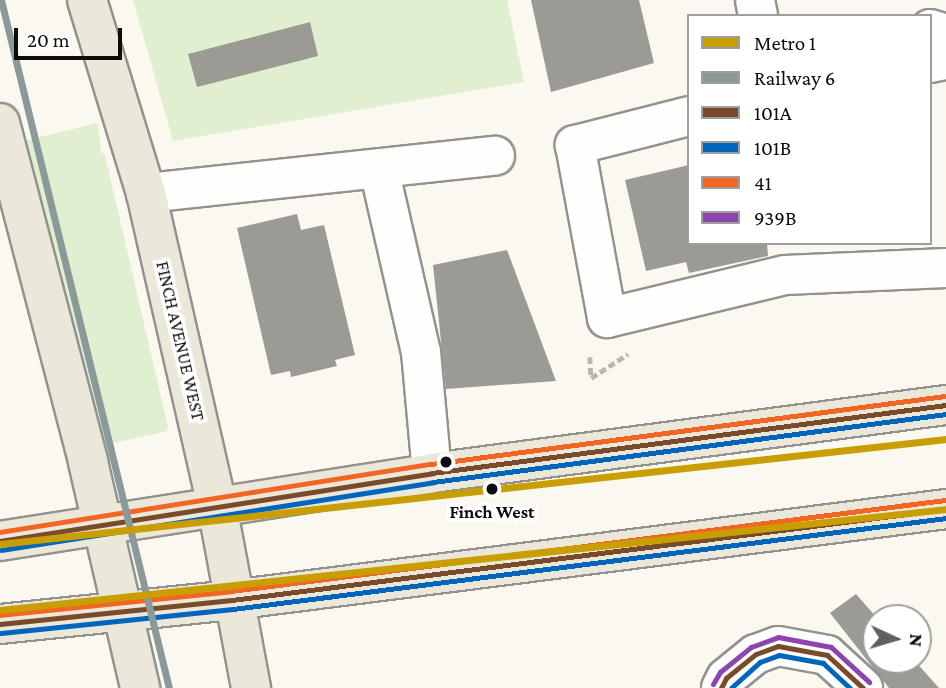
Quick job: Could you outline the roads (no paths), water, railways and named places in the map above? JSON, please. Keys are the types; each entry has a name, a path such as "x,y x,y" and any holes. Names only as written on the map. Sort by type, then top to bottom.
{"main road":[{"name":"FINCH AVENUE WEST","path":"87,0 146,193 217,506 232,600 251,688"},
{"path":"0,123 102,524 139,688"},
{"path":"0,541 432,473 946,405"},
{"path":"0,624 232,600 946,509"}],"lane":[{"path":"687,117 575,145 607,318 785,275 946,268"},
{"path":"146,193 495,156"},
{"path":"379,169 421,352 432,473"},
{"path":"721,688 726,678 756,654 778,646 827,655 863,688"}],"metro line":[{"name":"1","path":"0,544 946,439"},
{"name":"1","path":"0,610 946,509"}],"rail line":[{"name":"6","path":"1,0 169,688"}],"place":[{"name":"Finch West","path":"492,489"}]}
